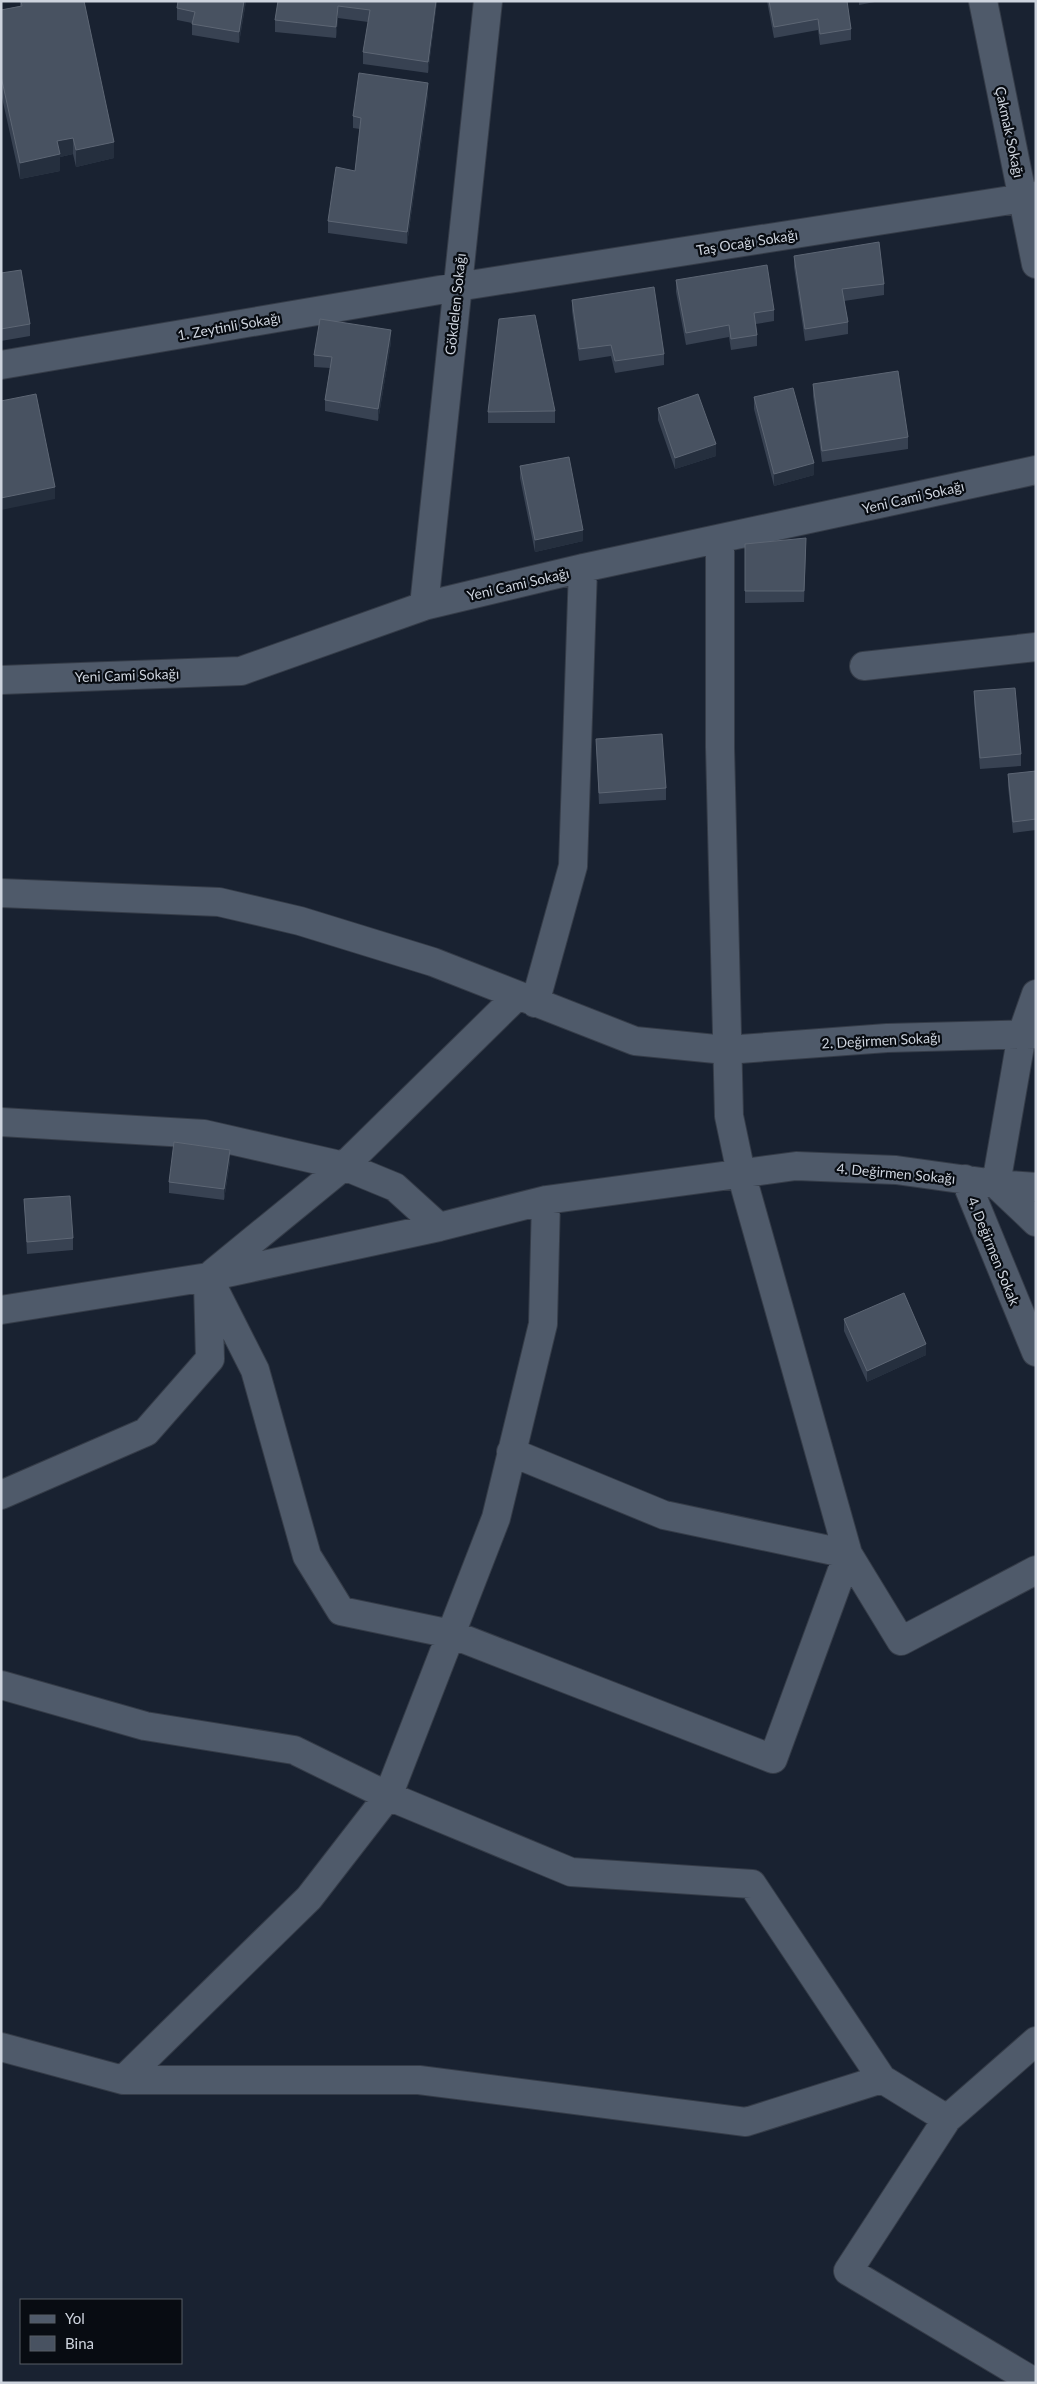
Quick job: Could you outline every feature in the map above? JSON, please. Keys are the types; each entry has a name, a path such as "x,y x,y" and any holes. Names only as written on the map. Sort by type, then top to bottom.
{"street":[{"name":"Gökdelen Sokağı","path":"424,606 488,1"},
{"name":"Çakmak Sokağı","path":"983,1 1030,197 1036,264"},
{"name":"Taş Ocağı Sokağı","path":"457,287 1030,197"},
{"name":"1. Zeytinli Sokağı","path":"1,364 457,287"},
{"name":"Yeni Cami Sokağı","path":"1,680 242,671 424,606 583,568 720,540 1036,470"},
{"path":"720,540 720,747 729,1116 741,1173 848,1554 901,1641 1036,1570"},
{"path":"208,1277 344,1166 526,999 573,866 583,568"},
{"path":"864,666 1036,647"},
{"name":"2. Değirmen Sokağı","path":"1,893 219,902 300,921 423,959 635,1041 726,1050 887,1038 1029,1034"},
{"path":"1036,994 996,1184 1036,1222"},
{"path":"1,1122 204,1134 344,1166 395,1187 439,1227"},
{"name":"4. Değirmen Sokağı","path":"1,1310 208,1277 439,1227 546,1200 796,1166 896,1170 996,1184 1036,1187"},
{"name":"4. Değirmen Sokak","path":"965,1179 1036,1352"},
{"path":"122,2080 309,1898 388,1796 496,1518 542,1324 546,1200"},
{"path":"1,1495 146,1432 210,1359 208,1277"},
{"path":"208,1277 255,1370 307,1556 341,1611 451,1634 773,1759 848,1554"},
{"path":"512,1452 664,1515 848,1554"},
{"path":"1,1685 145,1726 294,1750 388,1796 571,1872 752,1884 882,2079 947,2119"},
{"path":"1036,2042 947,2119 848,2271 1036,2383"},
{"path":"1,2046 122,2080 419,2080 746,2122 882,2079"}],"building":[{"path":"21,1 84,1 114,142 76,150 73,138 57,141 60,154 20,163 1,76 1,10 22,6"},
{"path":"178,1 244,1 239,32 192,24 195,12 177,8"},
{"path":"278,1 436,1 428,62 363,52 370,10 338,6 336,27 275,20"},
{"path":"769,1 847,1 851,29 820,34 818,19 774,27"},
{"path":"359,73 428,83 407,232 328,221 336,167 355,171 361,118 353,116"},
{"path":"879,242 884,284 842,289 848,322 805,329 794,256"},
{"path":"767,265 774,310 754,313 757,335 731,339 729,325 686,333 676,280"},
{"path":"21,270 30,324 1,329 1,273"},
{"path":"654,287 664,354 615,361 611,345 579,349 572,300"},
{"path":"535,315 555,411 488,412 499,319"},
{"path":"320,319 391,330 378,409 325,400 332,357 314,355"},
{"path":"898,371 908,437 822,451 813,384"},
{"path":"793,388 814,463 774,474 754,397"},
{"path":"36,394 55,487 1,498 1,401"},
{"path":"698,394 716,444 675,458 658,408"},
{"path":"569,457 583,530 535,540 520,466"},
{"path":"806,538 804,591 745,591 745,544"},
{"path":"1015,688 1021,754 980,758 974,691"},
{"path":"662,734 666,788 599,793 596,739"},
{"path":"1036,771 1036,819 1013,822 1008,774"},
{"path":"174,1142 230,1150 224,1189 169,1182"},
{"path":"70,1196 73,1238 27,1242 24,1199"},
{"path":"904,1293 926,1344 867,1371 844,1319"}]}
